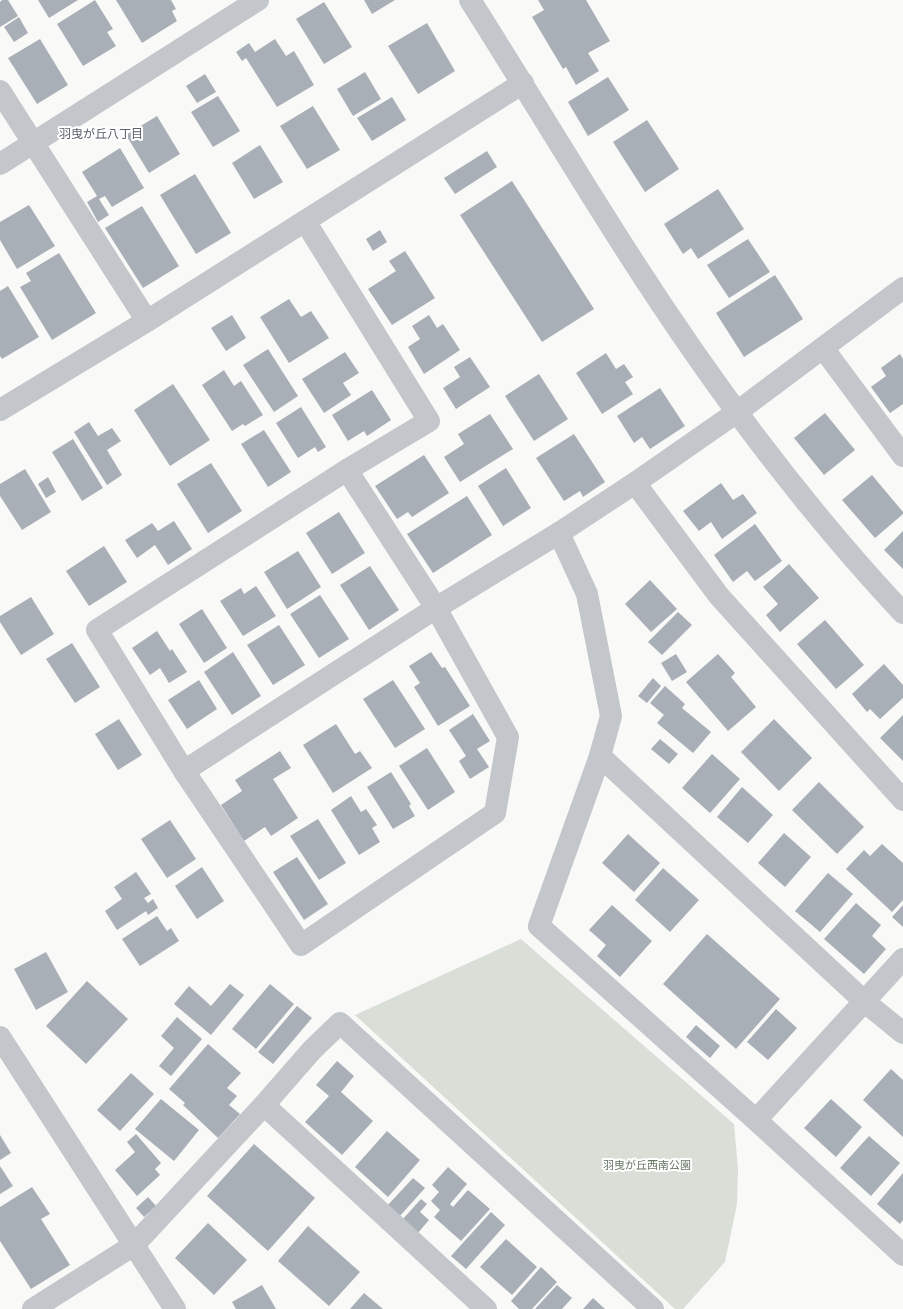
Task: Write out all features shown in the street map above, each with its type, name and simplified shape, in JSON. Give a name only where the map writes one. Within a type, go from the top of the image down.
[{"type":"street","points":[[0,164],[258,0]]},
{"type":"street","points":[[470,0],[627,251],[737,412],[771,457],[865,573],[903,614]]},
{"type":"street","points":[[0,410],[147,321],[523,84]]},
{"type":"street","points":[[0,91],[147,321]]},
{"type":"street","points":[[305,221],[429,421],[347,470],[97,630],[184,771],[301,945],[495,813],[508,737],[436,608],[347,470]]},
{"type":"street","points":[[184,771],[436,608],[559,533],[635,483],[737,412],[903,288]]},
{"type":"street","points":[[823,348],[903,456]]},
{"type":"street","points":[[635,483],[719,596],[903,800]]},
{"type":"street","points":[[559,533],[587,594],[611,716],[600,756],[539,926],[756,1120],[903,1255]]},
{"type":"street","points":[[600,756],[865,1002],[903,1033]]},
{"type":"street","points":[[756,1120],[903,959]]},
{"type":"street","points":[[33,1309],[134,1245],[264,1105],[312,1050],[340,1023],[653,1309]]},
{"type":"street","points":[[0,1037],[6,1059],[134,1245],[175,1309]]},
{"type":"street","points":[[264,1105],[486,1309]]},
{"type":"green space","name":"羽曳が丘西南公園","points":[[521,939],[734,1124],[738,1169],[737,1204],[725,1262],[683,1309],[675,1309],[355,1015]]},
{"type":"building","points":[[2,0],[8,0],[18,16],[0,27],[0,2]]},
{"type":"building","points":[[38,0],[78,0],[49,18]]},
{"type":"building","points":[[95,0],[113,29],[107,32],[116,46],[83,66],[57,24]]},
{"type":"building","points":[[116,0],[171,0],[176,9],[172,11],[177,21],[142,43]]},
{"type":"building","points":[[364,0],[395,0],[372,14]]},
{"type":"building","points":[[538,0],[586,0],[610,41],[588,53],[599,71],[576,85],[566,67],[563,69],[532,17],[544,10]]},
{"type":"building","points":[[324,2],[352,47],[324,64],[296,19]]},
{"type":"building","points":[[19,17],[28,33],[14,42],[4,27]]},
{"type":"building","points":[[427,23],[455,71],[418,94],[388,46]]},
{"type":"building","points":[[40,39],[68,85],[37,104],[8,58]]},
{"type":"building","points":[[275,39],[286,56],[294,51],[314,85],[277,107],[246,58],[242,61],[236,52],[249,43],[255,52]]},
{"type":"building","points":[[365,72],[381,99],[353,116],[337,89]]},
{"type":"building","points":[[205,74],[216,92],[197,103],[186,86]]},
{"type":"building","points":[[608,77],[629,110],[588,136],[568,102]]},
{"type":"building","points":[[218,96],[240,131],[213,147],[191,112]]},
{"type":"building","points":[[392,97],[406,120],[372,141],[357,118]]},
{"type":"building","points":[[313,106],[340,150],[307,169],[280,126]]},
{"type":"building","points":[[157,116],[180,154],[149,173],[126,135]]},
{"type":"building","points":[[647,120],[679,169],[645,192],[613,142]]},
{"type":"building","points":[[260,145],[283,182],[254,199],[232,163]]},
{"type":"building","points":[[120,148],[144,188],[112,207],[105,196],[99,199],[109,215],[98,222],[87,202],[97,196],[82,172]]},
{"type":"building","points":[[487,151],[497,167],[455,194],[444,178]]},
{"type":"building","points":[[195,174],[231,233],[196,254],[160,195]]},
{"type":"building","points":[[512,181],[594,309],[542,342],[460,215]]},
{"type":"building","points":[[718,189],[744,229],[698,259],[691,248],[683,254],[664,224]]},
{"type":"building","points":[[29,205],[55,246],[17,269],[0,240],[0,222]]},
{"type":"building","points":[[142,206],[179,266],[143,288],[105,228]]},
{"type":"building","points":[[380,230],[387,242],[373,251],[366,239]]},
{"type":"building","points":[[748,239],[770,272],[729,298],[707,265]]},
{"type":"building","points":[[405,251],[435,298],[392,325],[368,289],[396,271],[389,261]]},
{"type":"building","points":[[59,253],[96,313],[52,340],[20,287],[31,281],[26,273]]},
{"type":"building","points":[[775,275],[803,319],[744,357],[716,313]]},
{"type":"building","points":[[8,286],[39,337],[2,359],[0,356],[0,291]]},
{"type":"building","points":[[289,299],[301,317],[311,311],[329,338],[289,363],[260,317]]},
{"type":"building","points":[[232,315],[246,338],[226,351],[211,328]]},
{"type":"building","points":[[429,315],[437,328],[443,324],[460,350],[424,374],[408,347],[420,339],[412,326]]},
{"type":"building","points":[[268,349],[298,396],[274,412],[243,365]]},
{"type":"building","points":[[345,352],[359,373],[343,383],[351,395],[324,413],[302,379]]},
{"type":"building","points":[[606,353],[616,369],[624,364],[633,377],[625,382],[633,394],[602,414],[576,373]]},
{"type":"building","points":[[900,354],[903,359],[903,404],[890,413],[871,387],[886,376],[881,368]]},
{"type":"building","points":[[470,357],[490,387],[456,409],[443,388],[460,377],[454,367]]},
{"type":"building","points":[[224,370],[234,386],[241,381],[263,415],[245,426],[243,424],[232,431],[202,385]]},
{"type":"building","points":[[539,374],[568,419],[534,441],[505,396]]},
{"type":"building","points":[[173,384],[210,440],[170,466],[134,410]]},
{"type":"building","points":[[660,388],[685,426],[650,449],[642,437],[634,443],[617,416]]},
{"type":"building","points":[[372,390],[391,420],[367,436],[364,431],[348,441],[332,415]]},
{"type":"building","points":[[301,407],[326,447],[318,452],[315,447],[298,458],[276,423]]},
{"type":"building","points":[[825,413],[855,450],[824,475],[794,438]]},
{"type":"building","points":[[490,414],[513,449],[460,482],[444,457],[464,444],[458,434]]},
{"type":"building","points":[[89,422],[98,436],[112,428],[121,441],[107,450],[122,475],[107,485],[74,432]]},
{"type":"building","points":[[264,430],[291,472],[268,487],[241,444]]},
{"type":"building","points":[[574,434],[605,482],[583,497],[580,491],[564,501],[536,458]]},
{"type":"building","points":[[73,439],[103,488],[82,501],[52,452]]},
{"type":"building","points":[[424,455],[449,493],[412,517],[408,512],[397,519],[375,486]]},
{"type":"building","points":[[211,463],[242,511],[208,533],[177,484]]},
{"type":"building","points":[[506,468],[531,508],[503,526],[478,486]]},
{"type":"building","points":[[25,469],[51,512],[22,530],[0,496],[0,484]]},
{"type":"building","points":[[872,475],[903,512],[903,514],[875,538],[842,500]]},
{"type":"building","points":[[48,477],[56,492],[46,498],[38,484]]},
{"type":"building","points":[[721,483],[733,500],[743,494],[757,513],[722,539],[711,522],[699,531],[683,511]]},
{"type":"building","points":[[467,496],[492,535],[433,573],[407,534]]},
{"type":"building","points":[[339,512],[365,553],[332,574],[306,533]]},
{"type":"building","points":[[174,521],[192,549],[168,565],[155,545],[137,558],[125,540],[152,523],[158,531]]},
{"type":"building","points":[[755,524],[782,561],[755,581],[747,571],[733,582],[714,555]]},
{"type":"building","points":[[903,531],[903,569],[884,550]]},
{"type":"building","points":[[104,546],[127,582],[89,606],[66,571]]},
{"type":"building","points":[[298,551],[321,587],[287,609],[264,572]]},
{"type":"building","points":[[789,564],[819,598],[780,632],[766,615],[778,604],[763,587]]},
{"type":"building","points":[[370,566],[399,610],[369,630],[340,585]]},
{"type":"building","points":[[650,580],[677,609],[651,632],[625,604]]},
{"type":"building","points":[[256,586],[276,616],[243,636],[220,601],[241,588],[244,594]]},
{"type":"building","points":[[320,595],[349,639],[319,658],[290,614]]},
{"type":"building","points":[[31,597],[54,634],[21,655],[0,622],[0,616]]},
{"type":"building","points":[[202,609],[227,648],[204,663],[179,624]]},
{"type":"building","points":[[678,612],[692,625],[662,655],[648,642]]},
{"type":"building","points":[[825,620],[864,665],[836,689],[797,644]]},
{"type":"building","points":[[279,625],[305,665],[273,685],[247,645]]},
{"type":"building","points":[[157,631],[170,651],[172,649],[187,672],[169,683],[160,668],[150,675],[132,648]]},
{"type":"building","points":[[72,643],[100,687],[75,703],[46,659]]},
{"type":"building","points":[[233,652],[261,696],[232,715],[204,672]]},
{"type":"building","points":[[431,652],[442,668],[445,667],[470,706],[438,726],[414,687],[420,683],[409,666]]},
{"type":"building","points":[[676,654],[687,672],[672,681],[661,663]]},
{"type":"building","points":[[718,654],[735,673],[731,677],[756,707],[728,731],[686,682]]},
{"type":"building","points":[[884,664],[903,685],[903,698],[880,719],[870,709],[867,712],[852,694]]},
{"type":"building","points":[[653,678],[661,686],[647,703],[638,696]]},
{"type":"building","points":[[199,680],[217,709],[187,729],[168,700]]},
{"type":"building","points":[[393,680],[425,729],[395,748],[363,699]]},
{"type":"building","points":[[665,686],[685,704],[682,708],[711,732],[693,753],[657,723],[664,715],[650,703]]},
{"type":"building","points":[[473,714],[490,741],[477,749],[489,767],[470,779],[459,761],[466,756],[449,730]]},
{"type":"building","points":[[903,715],[903,761],[880,738]]},
{"type":"building","points":[[119,719],[142,755],[118,770],[95,734]]},
{"type":"building","points":[[774,719],[812,758],[779,791],[741,752]]},
{"type":"building","points":[[336,724],[355,754],[360,751],[372,768],[333,793],[303,745]]},
{"type":"building","points":[[660,739],[678,754],[669,764],[651,749]]},
{"type":"building","points":[[427,748],[455,792],[428,810],[399,766]]},
{"type":"building","points":[[280,751],[291,768],[273,779],[298,818],[271,836],[265,827],[244,841],[221,805],[242,791],[235,780]]},
{"type":"building","points":[[712,754],[740,779],[710,813],[682,788]]},
{"type":"building","points":[[391,772],[411,804],[409,806],[415,816],[393,829],[367,787]]},
{"type":"building","points":[[819,782],[864,827],[837,854],[792,810]]},
{"type":"building","points":[[742,787],[773,815],[748,843],[717,817]]},
{"type":"building","points":[[351,796],[361,812],[366,809],[377,825],[372,828],[380,842],[359,855],[331,810]]},
{"type":"building","points":[[318,819],[346,863],[319,880],[290,836]]},
{"type":"building","points":[[170,820],[196,859],[167,878],[141,839]]},
{"type":"building","points":[[784,833],[811,857],[785,887],[758,863]]},
{"type":"building","points":[[628,834],[660,863],[634,892],[602,863]]},
{"type":"building","points":[[882,844],[903,863],[903,900],[892,912],[846,869],[864,850],[870,856]]},
{"type":"building","points":[[297,857],[328,904],[304,920],[273,872]]},
{"type":"building","points":[[202,867],[224,901],[197,919],[175,886]]},
{"type":"building","points":[[663,868],[699,900],[670,932],[635,900]]},
{"type":"building","points":[[136,872],[151,894],[144,898],[148,903],[153,899],[158,908],[148,915],[146,911],[117,930],[105,911],[122,899],[114,887]]},
{"type":"building","points":[[828,873],[853,894],[820,932],[795,911]]},
{"type":"building","points":[[856,903],[881,925],[872,936],[886,949],[864,974],[824,939]]},
{"type":"building","points":[[612,905],[652,941],[620,977],[597,956],[606,945],[589,930]]},
{"type":"building","points":[[903,905],[903,927],[892,917]]},
{"type":"building","points":[[157,916],[167,931],[171,928],[179,941],[140,966],[122,939]]},
{"type":"building","points":[[707,934],[780,999],[736,1049],[663,984]]},
{"type":"building","points":[[46,952],[68,992],[36,1010],[14,969]]},
{"type":"building","points":[[87,981],[128,1019],[86,1064],[46,1026]]},
{"type":"building","points":[[230,984],[244,995],[211,1035],[174,1004],[189,986],[211,1006]]},
{"type":"building","points":[[270,984],[294,1004],[256,1049],[232,1029]]},
{"type":"building","points":[[297,1006],[312,1018],[273,1064],[258,1052]]},
{"type":"building","points":[[776,1009],[797,1028],[768,1060],[747,1042]]},
{"type":"building","points":[[177,1017],[202,1039],[171,1076],[159,1066],[174,1048],[161,1036]]},
{"type":"building","points":[[696,1025],[720,1046],[710,1058],[686,1037]]},
{"type":"building","points":[[208,1044],[241,1073],[227,1088],[237,1096],[229,1105],[240,1114],[218,1138],[183,1105],[185,1103],[169,1089]]},
{"type":"building","points":[[337,1061],[354,1076],[341,1092],[373,1121],[342,1155],[305,1122],[329,1096],[316,1085]]},
{"type":"building","points":[[891,1069],[903,1080],[903,1137],[863,1100]]},
{"type":"building","points":[[131,1073],[154,1094],[120,1131],[97,1110]]},
{"type":"building","points":[[161,1099],[199,1130],[174,1161],[135,1129]]},
{"type":"building","points":[[831,1099],[862,1127],[836,1157],[804,1128]]},
{"type":"building","points":[[387,1131],[420,1160],[388,1197],[355,1167]]},
{"type":"building","points":[[136,1134],[161,1163],[155,1169],[160,1175],[137,1196],[115,1170],[135,1152],[127,1142]]},
{"type":"building","points":[[0,1135],[11,1153],[0,1160]]},
{"type":"building","points":[[869,1136],[900,1163],[871,1196],[840,1168]]},
{"type":"building","points":[[254,1144],[315,1198],[268,1251],[207,1196]]},
{"type":"building","points":[[0,1166],[13,1186],[0,1194]]},
{"type":"building","points":[[448,1167],[467,1184],[450,1204],[453,1207],[468,1190],[490,1209],[461,1241],[434,1217],[440,1210],[431,1201],[439,1192],[432,1185]]},
{"type":"building","points":[[903,1173],[903,1220],[900,1224],[877,1204]]},
{"type":"building","points":[[413,1178],[425,1188],[399,1217],[387,1206]]},
{"type":"building","points":[[32,1187],[50,1214],[41,1219],[70,1265],[31,1289],[0,1241],[0,1207]]},
{"type":"building","points":[[148,1197],[156,1206],[144,1217],[136,1208]]},
{"type":"building","points":[[421,1199],[427,1204],[420,1212],[429,1220],[417,1234],[402,1220]]},
{"type":"building","points":[[491,1212],[505,1225],[466,1269],[451,1256]]},
{"type":"building","points":[[208,1223],[247,1260],[214,1295],[175,1258]]},
{"type":"building","points":[[308,1226],[360,1272],[329,1306],[278,1261]]},
{"type":"building","points":[[506,1239],[537,1267],[512,1295],[480,1267]]},
{"type":"building","points":[[541,1267],[557,1282],[532,1309],[519,1309],[511,1301]]},
{"type":"building","points":[[262,1285],[276,1309],[236,1309],[232,1302]]},
{"type":"building","points":[[557,1285],[572,1298],[562,1309],[535,1309]]},
{"type":"building","points":[[364,1293],[383,1309],[350,1309]]},
{"type":"building","points":[[593,1298],[605,1309],[583,1309]]},
{"type":"district","name":"羽曳が丘八丁目","points":[[101,134]]}]
